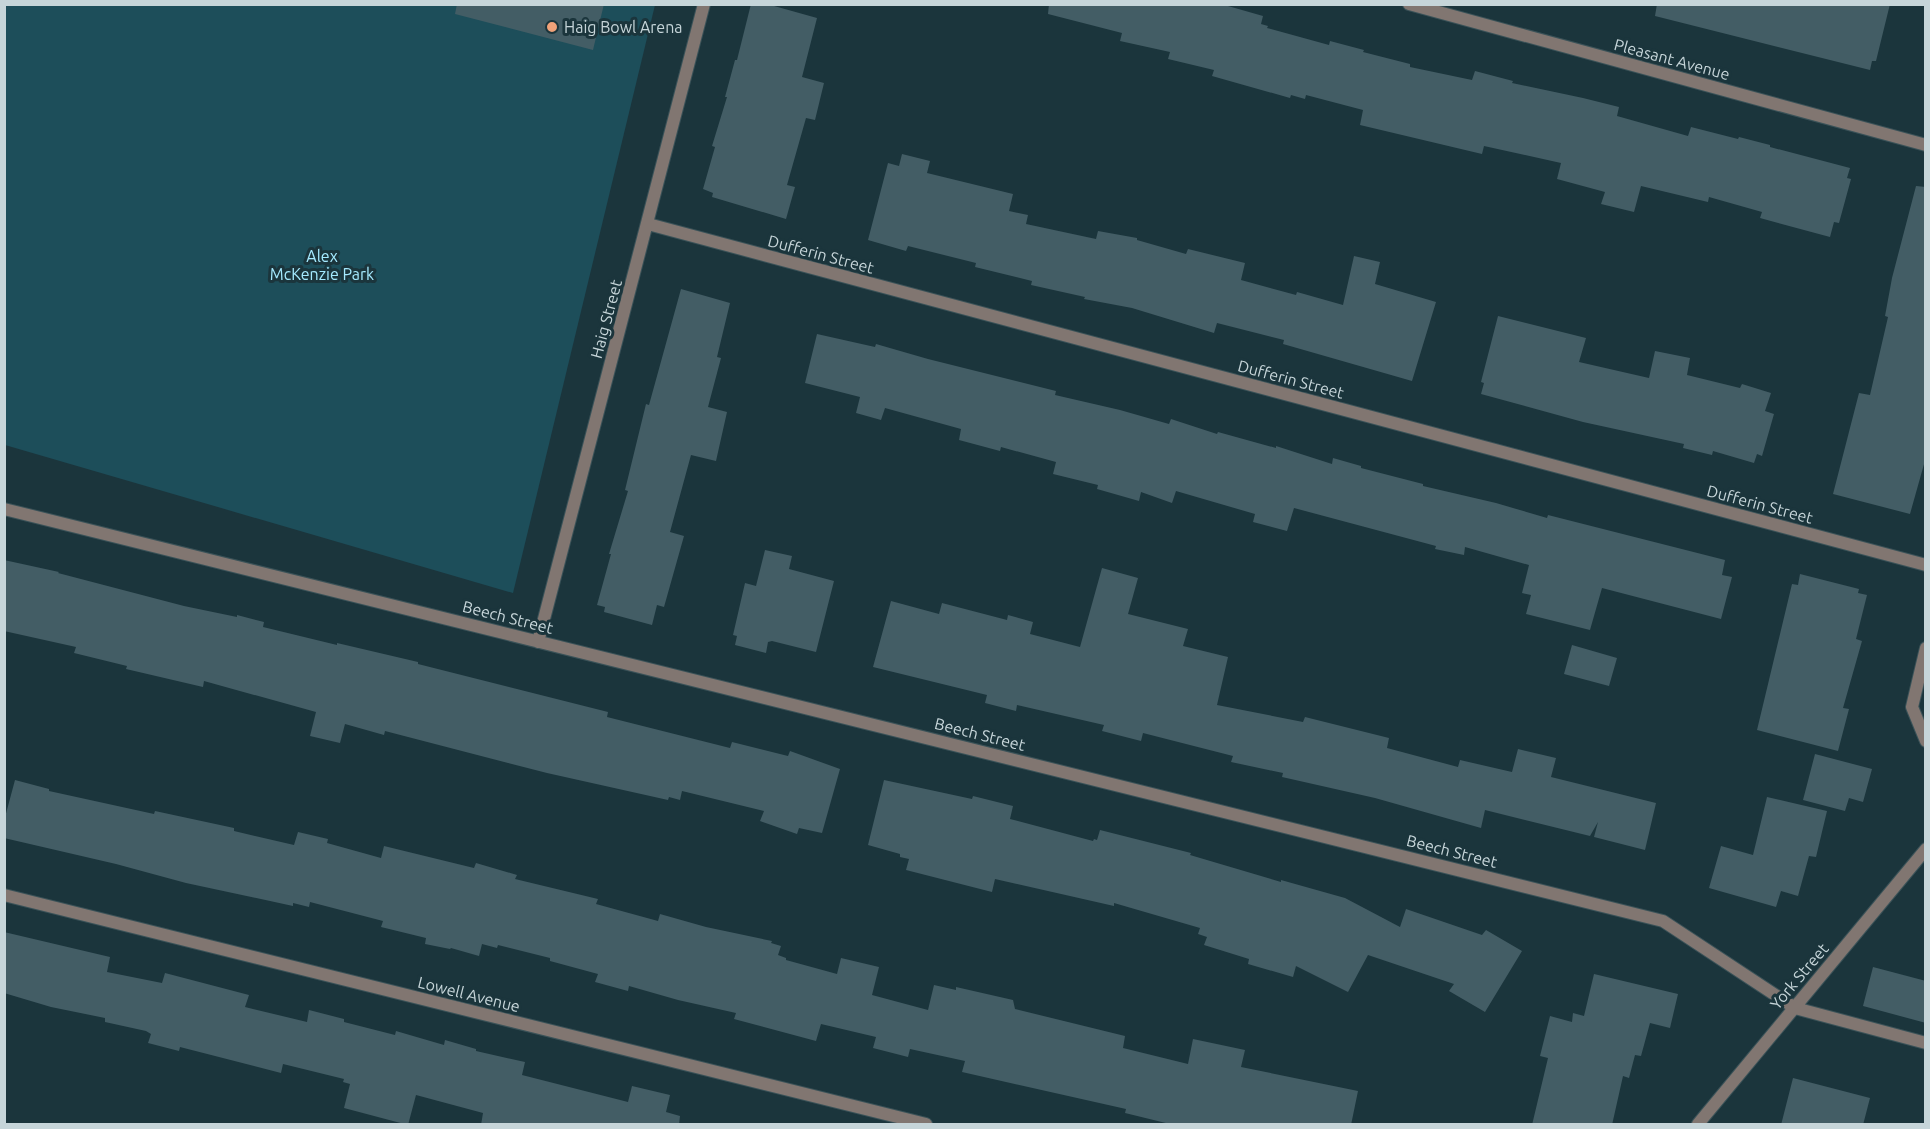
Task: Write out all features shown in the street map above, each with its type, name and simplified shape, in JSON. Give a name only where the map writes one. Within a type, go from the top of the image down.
[{"type":"street","name":"Haig Street","points":[[538,642],[704,4]]},
{"type":"street","name":"Pleasant Avenue","points":[[1409,4],[1926,145]]},
{"type":"street","name":"Dufferin Street","points":[[648,224],[1926,565]]},
{"type":"street","name":"Beech Street","points":[[4,509],[1663,921],[1795,1008],[1926,1043]]},
{"type":"street","points":[[1926,648],[1912,707],[1926,741]]},
{"type":"street","name":"York Street","points":[[1698,1125],[1926,849]]},
{"type":"street","name":"Lowell Avenue","points":[[4,895],[926,1125]]},
{"type":"green space","name":"Alex McKenzie Park","points":[[4,5],[655,5],[513,593],[5,445]]},
{"type":"building","name":"Haig Bowl Arena","points":[[457,4],[604,4],[593,50],[455,14]]},
{"type":"building","points":[[751,4],[767,4],[817,18],[802,77],[824,83],[815,120],[806,118],[787,185],[795,187],[786,219],[712,197],[713,193],[703,189],[715,147],[712,146]]},
{"type":"building","points":[[1049,4],[1221,4],[1263,16],[1261,24],[1268,26],[1267,28],[1329,45],[1330,41],[1364,50],[1363,52],[1410,64],[1410,67],[1472,80],[1475,71],[1513,81],[1512,83],[1619,107],[1617,116],[1688,136],[1691,127],[1770,145],[1770,147],[1850,168],[1847,178],[1851,179],[1839,223],[1834,222],[1830,237],[1760,218],[1762,212],[1709,197],[1708,202],[1641,186],[1634,212],[1601,204],[1605,192],[1557,179],[1561,163],[1484,146],[1482,154],[1360,125],[1363,110],[1306,95],[1305,99],[1291,95],[1290,98],[1212,76],[1214,70],[1168,59],[1170,52],[1120,41],[1122,33],[1048,14]]},
{"type":"building","points":[[1657,4],[1890,4],[1876,61],[1872,61],[1870,70],[1655,16]]},
{"type":"building","points":[[902,154],[930,161],[927,173],[1013,194],[1009,211],[1028,215],[1026,224],[1096,239],[1098,231],[1137,238],[1137,240],[1186,254],[1188,249],[1245,263],[1241,280],[1296,295],[1297,292],[1343,305],[1354,256],[1380,262],[1375,284],[1436,302],[1412,381],[1283,344],[1284,340],[1217,323],[1214,333],[1132,308],[1084,299],[1085,297],[1031,285],[1032,281],[975,267],[976,263],[908,246],[906,251],[868,240],[888,163],[899,166]]},
{"type":"building","points":[[1916,186],[1926,187],[1926,457],[1910,514],[1833,494],[1859,393],[1870,395],[1888,317],[1885,316],[1892,278]]},
{"type":"building","points":[[681,289],[730,303],[717,357],[721,358],[708,407],[727,412],[716,461],[691,455],[670,532],[684,536],[664,607],[657,605],[652,625],[604,612],[605,607],[597,605],[611,554],[609,554],[628,491],[625,490],[646,404],[649,405]]},
{"type":"building","points":[[1498,316],[1586,338],[1579,362],[1649,378],[1655,351],[1690,358],[1687,375],[1740,388],[1742,384],[1771,393],[1765,411],[1774,414],[1762,456],[1757,454],[1754,463],[1713,451],[1712,455],[1683,448],[1684,444],[1583,422],[1481,394],[1484,383],[1481,382]]},
{"type":"building","points":[[817,334],[875,347],[876,344],[1056,391],[1055,395],[1169,424],[1171,419],[1217,434],[1218,432],[1276,448],[1276,446],[1332,464],[1333,458],[1361,466],[1361,468],[1423,484],[1423,486],[1725,560],[1722,575],[1732,577],[1721,619],[1602,588],[1590,630],[1526,614],[1531,595],[1522,593],[1529,565],[1465,547],[1464,555],[1435,549],[1436,546],[1294,508],[1287,531],[1253,522],[1255,514],[1176,491],[1172,503],[1141,492],[1139,501],[1097,489],[1098,485],[1053,474],[1056,462],[1001,447],[1000,451],[959,440],[961,429],[885,408],[881,420],[856,413],[860,397],[805,383]]},
{"type":"building","points":[[765,550],[792,556],[789,569],[834,581],[816,652],[772,641],[768,642],[766,653],[735,645],[737,636],[733,635],[745,583],[756,586]]},
{"type":"building","points":[[4,560],[59,572],[184,606],[237,617],[237,615],[264,622],[263,627],[418,662],[418,664],[608,712],[607,717],[730,748],[732,742],[788,756],[790,751],[840,769],[822,833],[799,828],[797,834],[760,821],[764,811],[682,791],[680,800],[669,797],[668,800],[547,773],[385,731],[384,735],[345,724],[340,743],[310,736],[316,712],[204,681],[203,687],[126,669],[127,666],[74,653],[76,647],[4,631]]},
{"type":"building","points":[[1102,568],[1138,578],[1128,614],[1188,629],[1183,646],[1228,657],[1217,705],[1303,722],[1305,717],[1389,738],[1387,748],[1458,767],[1460,760],[1512,772],[1518,749],[1556,758],[1551,777],[1656,803],[1645,850],[1594,837],[1598,822],[1590,836],[1485,810],[1481,828],[1375,798],[1282,777],[1283,773],[1231,762],[1233,756],[1143,733],[1141,741],[1102,731],[1104,725],[1017,705],[1016,711],[985,703],[987,695],[873,667],[891,601],[939,614],[942,603],[1007,620],[1008,615],[1033,622],[1030,634],[1080,647]]},
{"type":"building","points":[[1800,574],[1859,589],[1858,593],[1867,595],[1856,639],[1862,641],[1843,708],[1849,709],[1838,751],[1757,730],[1792,584],[1798,585]]},
{"type":"building","points":[[1572,645],[1617,658],[1609,686],[1564,674]]},
{"type":"building","points":[[1815,754],[1872,769],[1863,802],[1849,798],[1845,811],[1803,800]]},
{"type":"building","points":[[15,780],[49,789],[49,791],[154,814],[155,811],[234,828],[234,831],[294,845],[298,832],[328,839],[327,843],[381,858],[384,846],[474,868],[476,863],[517,875],[515,879],[598,899],[596,904],[658,921],[660,914],[706,927],[772,941],[771,943],[781,946],[778,955],[786,960],[837,974],[841,958],[879,967],[872,995],[928,1010],[934,985],[956,990],[956,987],[1013,1000],[1015,1009],[1125,1036],[1123,1048],[1188,1064],[1193,1039],[1245,1050],[1241,1067],[1358,1091],[1351,1125],[1174,1125],[1125,1113],[1126,1109],[962,1072],[965,1061],[910,1049],[908,1057],[873,1048],[876,1037],[821,1024],[816,1041],[734,1019],[736,1013],[629,986],[628,991],[595,982],[598,974],[550,961],[550,958],[498,945],[497,948],[482,944],[479,956],[425,944],[426,938],[381,927],[383,921],[310,902],[309,907],[293,903],[293,906],[186,883],[4,838],[4,821]]},
{"type":"building","points":[[884,780],[972,799],[973,796],[1013,806],[1010,819],[1093,841],[1097,840],[1100,830],[1191,853],[1190,855],[1281,882],[1281,880],[1345,898],[1400,927],[1406,909],[1482,935],[1486,930],[1522,951],[1485,1012],[1449,991],[1454,984],[1368,955],[1348,992],[1296,966],[1293,977],[1248,964],[1249,959],[1204,945],[1207,937],[1198,934],[1200,928],[1114,903],[1114,906],[995,879],[992,892],[906,870],[909,859],[900,857],[900,854],[868,845]]},
{"type":"building","points":[[1767,797],[1827,811],[1816,857],[1809,856],[1798,896],[1781,891],[1776,907],[1709,888],[1721,846],[1753,855]]},
{"type":"building","points":[[4,932],[110,957],[107,972],[162,983],[165,973],[249,995],[245,1007],[307,1022],[309,1010],[395,1035],[396,1031],[444,1045],[445,1040],[476,1049],[476,1051],[525,1062],[522,1075],[628,1102],[632,1086],[670,1095],[666,1112],[680,1116],[679,1125],[481,1125],[483,1113],[416,1095],[408,1125],[344,1108],[350,1084],[343,1082],[344,1079],[283,1064],[281,1073],[180,1047],[179,1051],[148,1043],[151,1034],[146,1031],[105,1022],[105,1018],[51,1007],[4,993]]},
{"type":"building","points":[[1873,967],[1926,981],[1926,1023],[1863,1006]]},
{"type":"building","points":[[1594,974],[1678,994],[1670,1028],[1650,1023],[1641,1056],[1635,1055],[1629,1078],[1623,1076],[1612,1125],[1532,1125],[1548,1058],[1540,1056],[1550,1016],[1572,1022],[1573,1013],[1584,1016]]},
{"type":"building","points":[[1793,1078],[1870,1098],[1863,1125],[1781,1125]]},
{"type":"place","name":"Haig Bowl Arena","points":[[552,27]]}]
